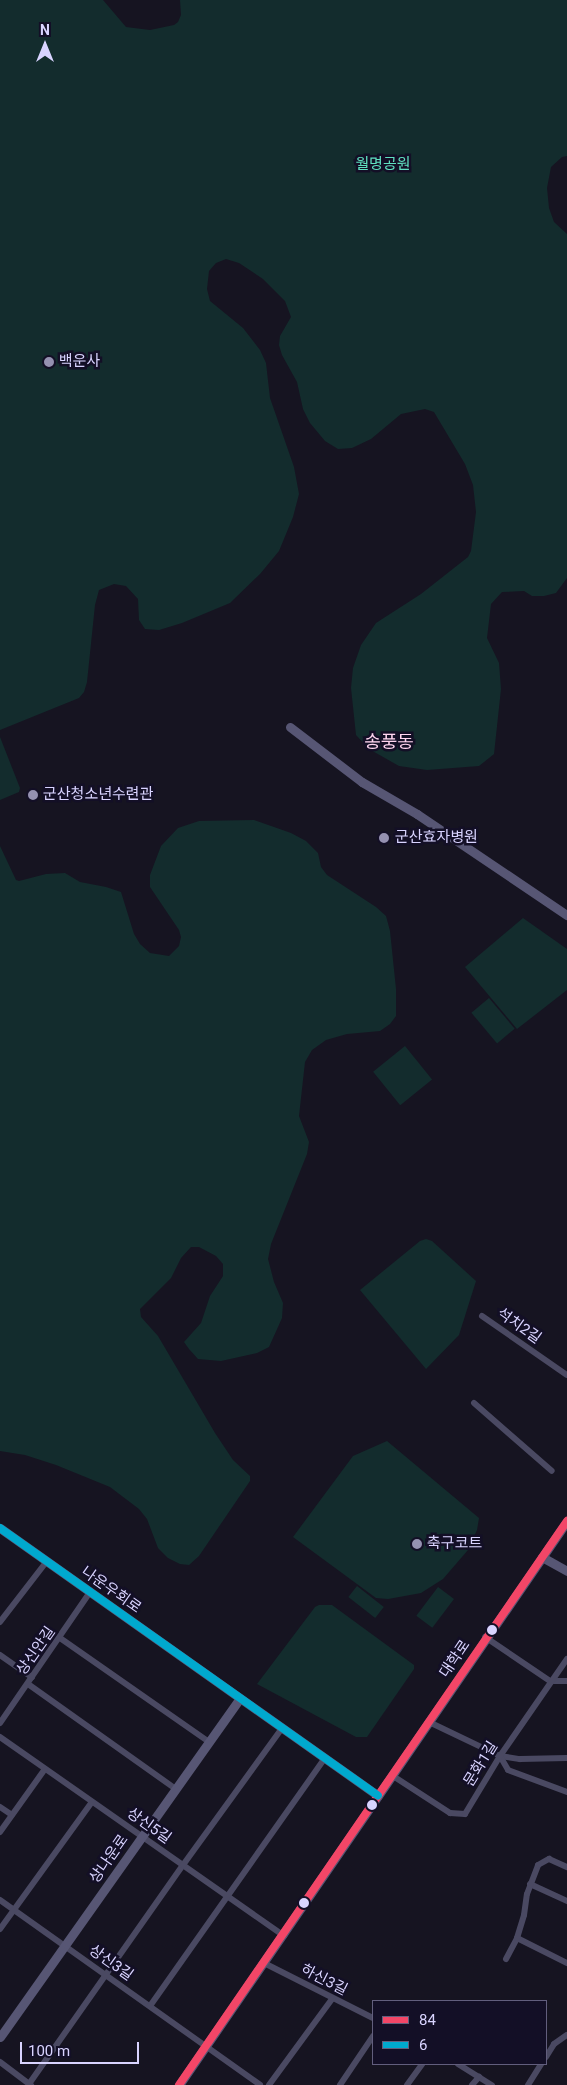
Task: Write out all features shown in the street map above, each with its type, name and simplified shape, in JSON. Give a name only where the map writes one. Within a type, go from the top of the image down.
[{"type":"street","points":[[290,727],[362,782],[424,819],[567,915]]},
{"type":"street","name":"석치2길","points":[[482,1316],[567,1375]]},
{"type":"street","points":[[474,1403],[552,1471]]},
{"type":"street","name":"대학로","points":[[179,2085],[284,1936],[486,1637],[567,1521]]},
{"type":"street","name":"나운우회로","points":[[0,1528],[378,1796]]},
{"type":"street","points":[[542,1557],[567,1571]]},
{"type":"street","points":[[0,1622],[47,1561]]},
{"type":"street","name":"상신안길","points":[[0,1723],[90,1592]]},
{"type":"street","points":[[486,1637],[550,1681],[567,1681]]},
{"type":"street","points":[[60,1638],[209,1742]]},
{"type":"street","points":[[0,1654],[32,1677]]},
{"type":"street","name":"문화1길","points":[[393,1776],[450,1813],[465,1814],[500,1756],[567,1659]]},
{"type":"street","points":[[28,1684],[176,1789]]},
{"type":"street","name":"상나운로","points":[[0,2036],[240,1698]]},
{"type":"street","points":[[429,1722],[500,1756],[520,1759],[567,1758]]},
{"type":"street","points":[[0,2062],[30,2084],[183,1865],[283,1727]]},
{"type":"street","name":"상신5길","points":[[0,1737],[284,1936]]},
{"type":"street","points":[[500,1756],[508,1770],[567,1792]]},
{"type":"street","points":[[150,2006],[325,1758]]},
{"type":"street","points":[[0,1832],[45,1769]]},
{"type":"street","points":[[0,1929],[92,1802]]},
{"type":"street","points":[[0,1807],[12,1815]]},
{"type":"street","points":[[506,1958],[516,1938],[530,1884],[538,1865],[549,1859],[567,1867]]},
{"type":"street","points":[[530,1884],[567,1901]]},
{"type":"street","name":"상신3길","points":[[0,1900],[260,2085]]},
{"type":"street","points":[[516,1938],[567,1963]]},
{"type":"street","name":"하신3길","points":[[264,1963],[372,2018]]},
{"type":"street","points":[[270,2085],[332,1998]]},
{"type":"street","points":[[547,2055],[554,2044],[567,2035]]},
{"type":"street","points":[[340,2085],[372,2037]]},
{"type":"street","points":[[406,2085],[421,2065]]},
{"type":"street","points":[[460,2065],[492,2085]]},
{"type":"street","points":[[528,2085],[540,2065]]},
{"type":"street","points":[[472,2085],[479,2077]]},
{"type":"green space","name":"월명공원","points":[[0,0],[103,0],[126,27],[150,30],[174,25],[178,22],[181,15],[180,0],[567,0],[567,156],[562,157],[551,167],[547,188],[549,208],[554,222],[567,234],[567,578],[556,593],[532,596],[524,591],[502,592],[491,604],[487,638],[499,663],[501,689],[494,754],[479,766],[427,770],[399,766],[369,749],[356,735],[351,688],[353,668],[361,645],[376,623],[421,594],[468,557],[471,551],[476,512],[473,485],[465,464],[434,412],[425,409],[401,414],[371,439],[352,448],[338,449],[325,441],[310,423],[303,409],[297,382],[282,355],[279,345],[280,336],[291,317],[285,301],[263,279],[239,263],[226,259],[216,263],[209,271],[207,289],[210,301],[243,328],[260,350],[266,363],[270,398],[294,467],[299,494],[293,517],[279,551],[260,574],[230,603],[182,623],[159,630],[145,629],[139,620],[138,599],[126,586],[114,584],[99,590],[95,605],[87,682],[84,692],[79,698],[0,730]]},
{"type":"green space","points":[[0,737],[20,788],[19,792],[0,800]]},
{"type":"green space","points":[[254,820],[291,833],[306,841],[318,853],[321,867],[327,875],[376,907],[386,916],[390,931],[396,989],[396,1016],[390,1024],[380,1031],[347,1034],[326,1040],[312,1050],[305,1062],[299,1116],[309,1142],[307,1154],[271,1244],[268,1259],[274,1282],[283,1303],[282,1318],[269,1347],[257,1353],[221,1361],[198,1359],[184,1342],[201,1323],[210,1296],[223,1276],[223,1264],[216,1256],[199,1247],[191,1247],[181,1258],[171,1278],[140,1309],[141,1317],[158,1336],[215,1433],[233,1460],[250,1476],[250,1481],[199,1556],[189,1565],[180,1564],[168,1558],[158,1548],[147,1519],[139,1509],[110,1487],[56,1465],[25,1455],[0,1451],[0,846],[16,880],[19,881],[46,874],[65,873],[80,882],[121,892],[134,934],[140,944],[150,953],[169,956],[179,946],[181,937],[179,930],[150,887],[150,875],[161,846],[178,828],[199,821]]},
{"type":"green space","points":[[523,918],[567,949],[567,990],[517,1029],[465,967]]},
{"type":"green space","points":[[489,998],[515,1029],[497,1043],[471,1013]]},
{"type":"green space","points":[[405,1046],[432,1079],[400,1105],[373,1072]]},
{"type":"green space","points":[[426,1239],[432,1241],[476,1281],[459,1335],[426,1369],[360,1290],[420,1241]]},
{"type":"green space","points":[[387,1441],[479,1518],[477,1530],[468,1550],[443,1579],[421,1593],[388,1599],[376,1598],[293,1537],[353,1456]]},
{"type":"green space","points":[[357,1586],[384,1607],[375,1618],[348,1597]]},
{"type":"green space","points":[[438,1587],[454,1599],[432,1628],[416,1616]]},
{"type":"green space","points":[[319,1605],[332,1605],[414,1665],[414,1669],[367,1737],[356,1737],[257,1684],[315,1607]]},
{"type":"transit line","name":"84","points":[[179,2085],[567,1521]]},
{"type":"transit line","name":"6","points":[[0,1528],[378,1796]]},
{"type":"place","name":"백운사","points":[[49,362]]},
{"type":"place","name":"군산청소년수련관","points":[[33,795]]},
{"type":"place","name":"군산효자병원","points":[[384,838]]},
{"type":"place","name":"축구코트","points":[[417,1544]]},
{"type":"district","name":"송풍동","points":[[389,742]]}]
